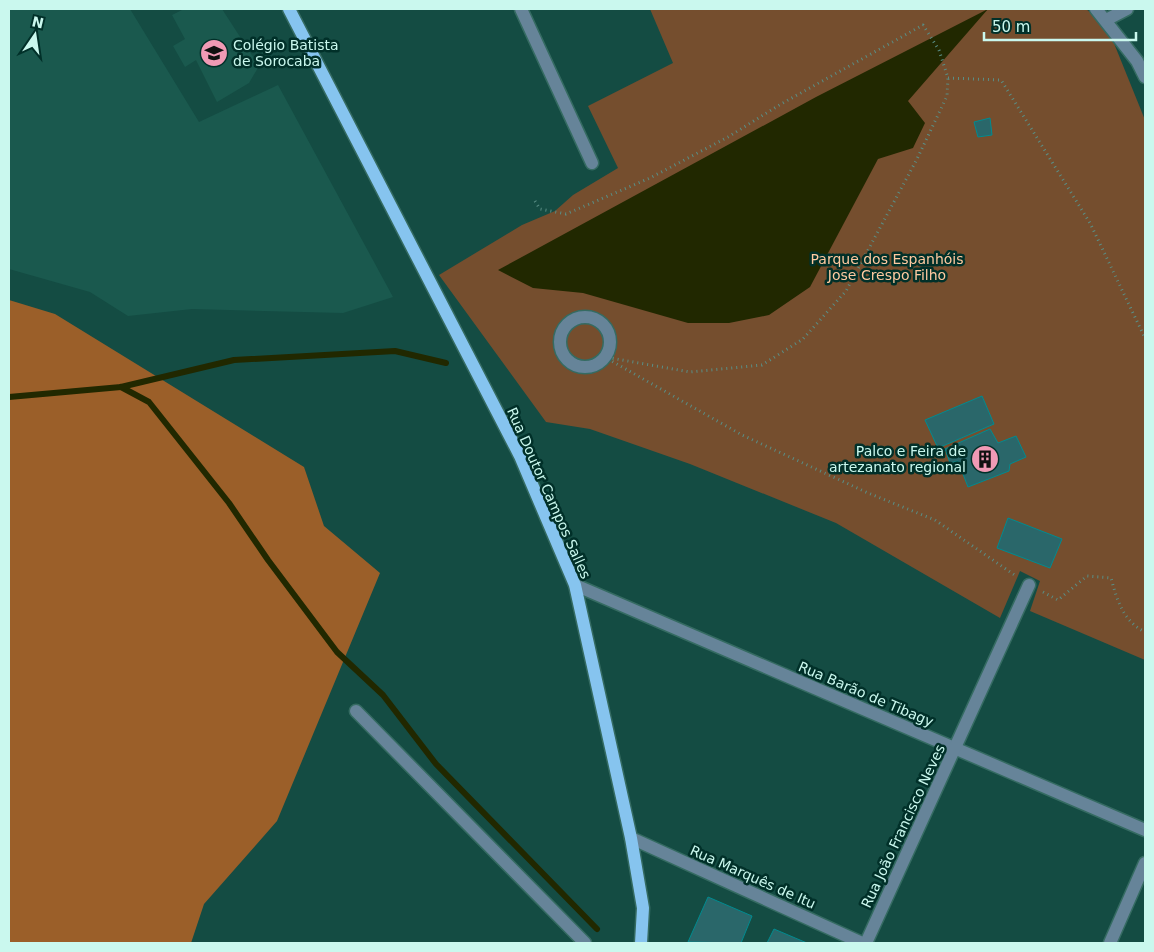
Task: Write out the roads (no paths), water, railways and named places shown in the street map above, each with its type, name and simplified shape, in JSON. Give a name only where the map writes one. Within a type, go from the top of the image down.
[{"type":"main road","name":"Rua Doutor Campos Salles","points":[[289,9],[520,456],[575,585],[631,838],[643,908],[641,943]]},
{"type":"street","points":[[521,9],[592,163]]},
{"type":"street","points":[[1096,9],[1137,61],[1145,77]]},
{"type":"street","points":[[1106,20],[1127,9]]},
{"type":"street","points":[[581,317],[598,320],[604,326],[610,341],[606,357],[592,366],[576,366],[563,355],[560,348],[562,331],[567,324],[581,317]]},
{"type":"street","name":"Rua Barão de Tibagy","points":[[575,585],[1145,830]]},
{"type":"street","name":"Rua João Francisco Neves","points":[[864,943],[1029,585]]},
{"type":"street","points":[[356,710],[585,943]]},
{"type":"street","name":"Rua Marquês de Itu","points":[[631,838],[864,943]]},
{"type":"street","points":[[1110,943],[1145,863]]},
{"type":"waterway","points":[[9,397],[121,387],[234,360],[395,351],[446,363]]},
{"type":"waterway","points":[[121,387],[149,402],[229,503],[268,560],[337,652],[383,695],[436,764],[597,929]]},
{"type":"place","name":"Colégio Batista de Sorocaba","points":[[214,53]]},
{"type":"place","name":"Palco e Feira de artezanato regional","points":[[985,459]]},
{"type":"park label","name":"Parque dos Espanhóis Jose Crespo Filho","points":[[887,268]]}]
